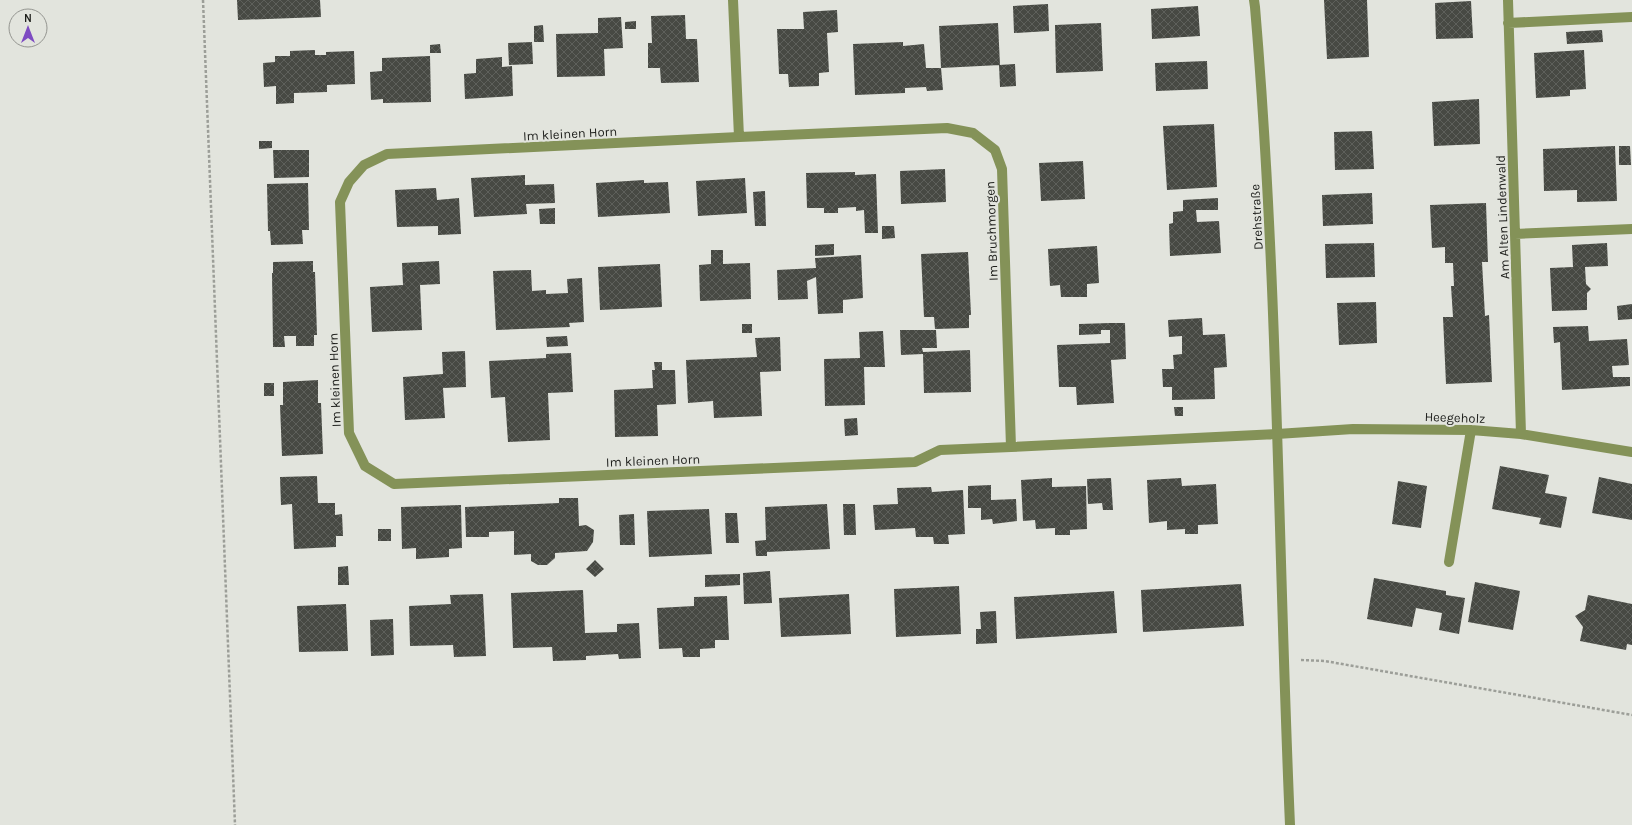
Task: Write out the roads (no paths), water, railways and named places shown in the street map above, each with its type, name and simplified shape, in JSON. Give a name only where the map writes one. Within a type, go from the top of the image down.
[{"type":"street","points":[[733,0],[739,137]]},
{"type":"street","name":"Drehstraße","points":[[1254,0],[1264,116],[1271,258],[1283,659],[1290,825]]},
{"type":"street","name":"Am Alten Lindenwald","points":[[1508,0],[1521,434]]},
{"type":"street","points":[[1508,23],[1632,17]]},
{"type":"street","name":"Im Bruchmorgen","points":[[739,137],[947,128],[973,133],[995,150],[1002,169],[1012,447]]},
{"type":"street","name":"Im kleinen Horn","points":[[739,137],[387,154],[364,165],[349,182],[340,202],[349,433],[365,466],[394,484],[915,462],[940,450],[1012,447]]},
{"type":"street","points":[[1515,234],[1632,229]]},
{"type":"street","name":"Heegeholz","points":[[1276,434],[1353,429],[1471,430],[1521,434],[1632,452]]},
{"type":"street","points":[[1449,562],[1471,430]]},
{"type":"street","points":[[1012,447],[1276,434]]}]
